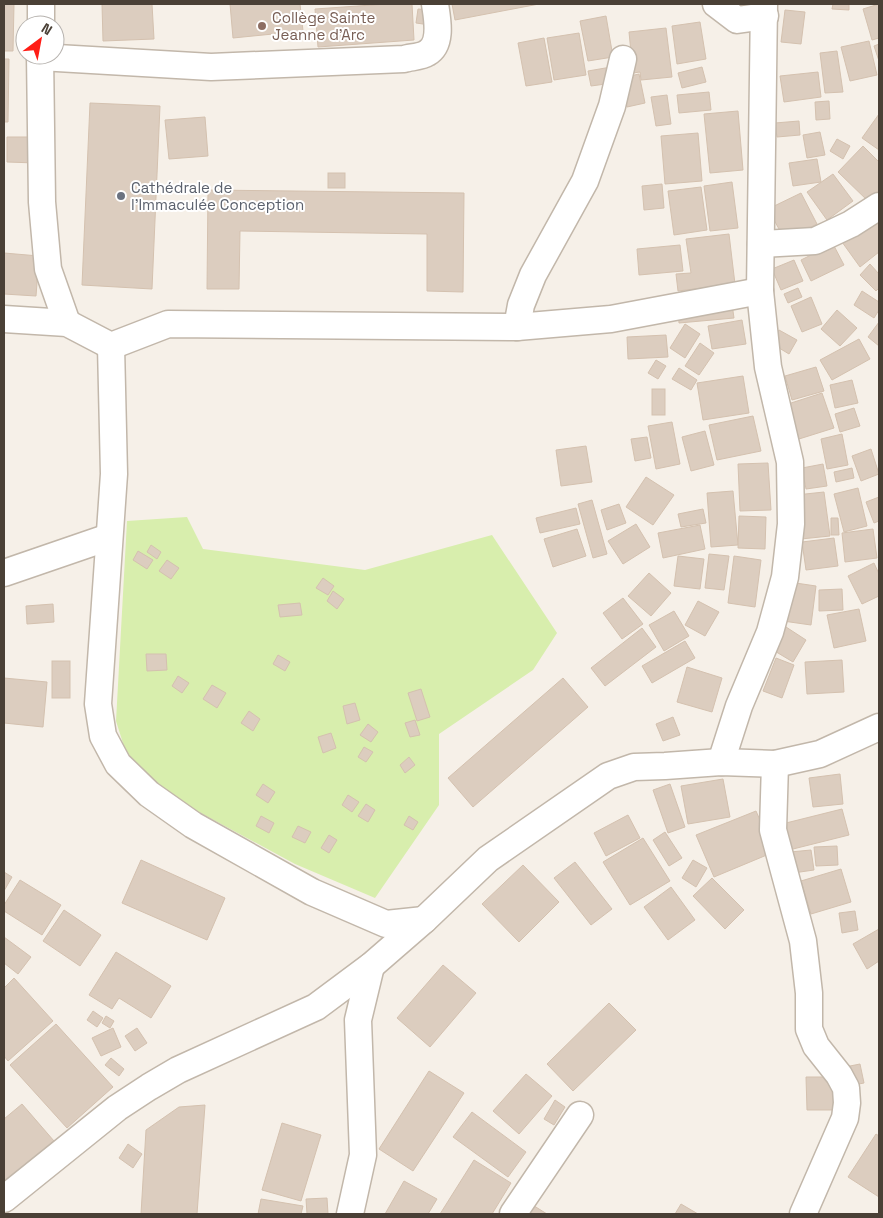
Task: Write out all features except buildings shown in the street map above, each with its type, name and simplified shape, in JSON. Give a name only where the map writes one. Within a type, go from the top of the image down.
[{"type":"street","points":[[65,57],[211,66],[404,59],[427,53],[434,45],[438,29],[435,4]]},
{"type":"street","points":[[716,4],[737,20],[764,10],[760,291],[768,367],[790,462],[791,524],[785,577],[770,632],[739,706],[721,762]]},
{"type":"street","points":[[517,327],[521,305],[532,275],[585,181],[612,106],[624,59]]},
{"type":"street","points":[[40,65],[42,202],[48,270],[67,323]]},
{"type":"street","points":[[761,244],[815,241],[851,224],[879,206]]},
{"type":"street","points":[[4,319],[67,323],[110,346],[168,324],[517,327],[611,319],[760,291]]},
{"type":"street","points":[[110,346],[114,474],[98,704],[103,736],[118,764],[149,794],[193,825],[312,892],[386,924],[424,920]]},
{"type":"street","points":[[4,573],[109,537]]},
{"type":"street","points":[[4,1199],[125,1102],[178,1070],[316,1007],[371,966],[424,920],[488,859],[608,776],[634,767],[721,762],[775,764],[820,754],[879,727]]},
{"type":"street","points":[[775,764],[773,830],[803,941],[809,1029],[816,1046],[839,1074],[846,1088],[847,1103],[845,1118],[803,1214]]},
{"type":"street","points":[[350,1214],[363,1155],[358,1020],[371,966]]},
{"type":"street","points":[[513,1214],[580,1115]]},
{"type":"green space","points":[[187,517],[203,549],[365,570],[492,535],[557,633],[533,670],[439,734],[439,805],[375,898],[295,864],[199,812],[150,782],[127,756],[116,721],[127,521]]},
{"type":"place","name":"Collège Sainte Jeanne d'Arc","points":[[262,26]]},
{"type":"place","name":"Cathédrale de l'Immaculée Conception","points":[[121,196]]}]
